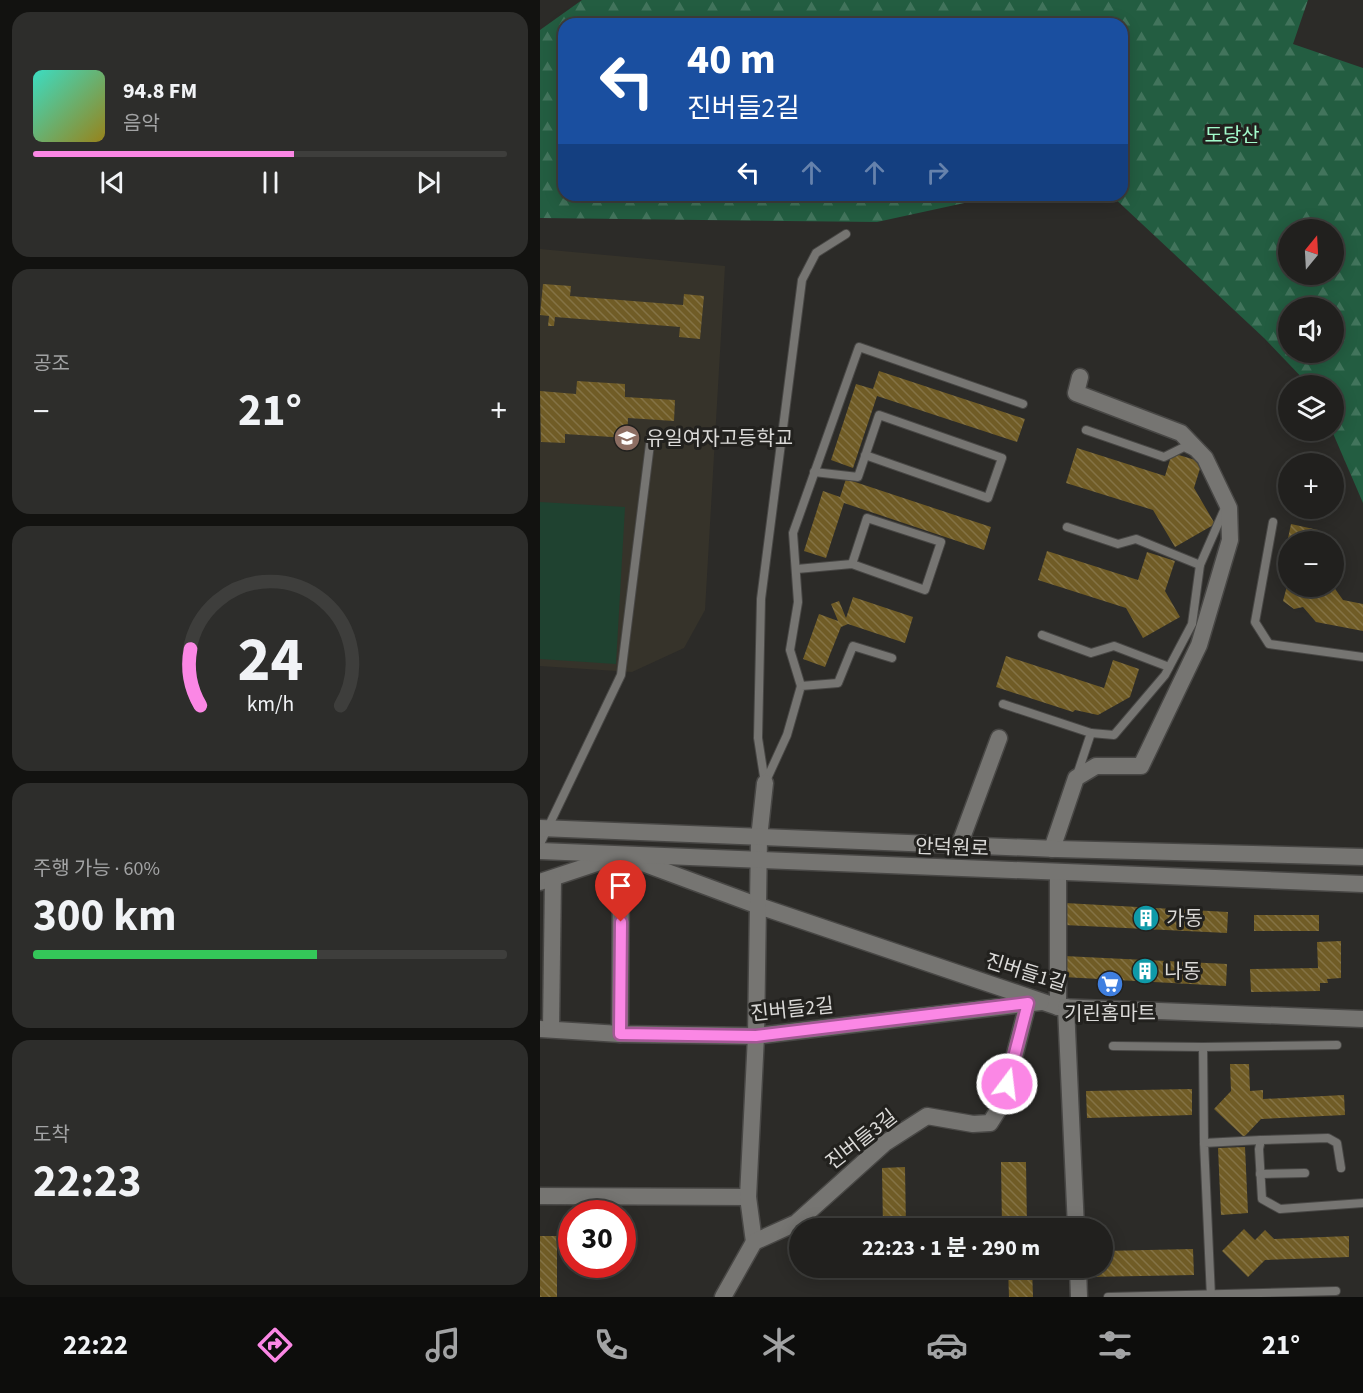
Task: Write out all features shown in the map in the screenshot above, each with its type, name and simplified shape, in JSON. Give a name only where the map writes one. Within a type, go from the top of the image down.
[{"type":"street","points":[[1052,849],[1076,778],[1096,766],[1141,766],[1199,645],[1230,540],[1229,508],[1205,458],[1190,439],[1181,433],[1076,393],[1080,377]]},
{"type":"street","points":[[958,846],[999,738]]},
{"type":"street","points":[[722,1297],[754,1242],[748,1197],[756,1036],[759,838],[765,783]]},
{"type":"street","name":"안덕원로","points":[[542,834],[759,838],[1052,849],[1363,856]]},
{"type":"street","name":"안덕원로","points":[[540,851],[1363,884]]},
{"type":"street","points":[[545,1029],[547,880],[621,855],[620,1034]]},
{"type":"street","name":"진버들1길","points":[[621,855],[759,906],[1057,1005],[1363,1019]]},
{"type":"street","points":[[1058,872],[1057,1005],[1075,1218]]},
{"type":"street","name":"진버들2길","points":[[545,1029],[620,1034],[756,1036],[1028,1003],[1057,1005]]},
{"type":"street","name":"진버들3길","points":[[754,1242],[796,1223],[885,1143],[927,1116],[973,1124],[990,1123],[1002,1104],[1028,1003]]},
{"type":"street","points":[[540,1196],[748,1197]]},
{"type":"street","points":[[1078,1278],[1079,1297]]},
{"type":"lane","points":[[765,783],[758,738],[761,599],[802,280],[816,253],[846,234]]},
{"type":"lane","points":[[765,783],[788,735],[801,686],[790,650],[798,602],[797,569],[792,533],[859,347],[1023,404]]},
{"type":"lane","points":[[814,472],[858,477],[865,455],[879,415],[1002,458],[988,498],[865,455]]},
{"type":"lane","points":[[1003,704],[1091,732],[1114,735],[1169,667],[1191,624],[1200,565],[1225,508],[1204,461],[1184,447],[1164,456],[1086,430]]},
{"type":"lane","points":[[542,834],[621,675],[651,436]]},
{"type":"lane","points":[[797,569],[852,564],[925,590],[941,542],[867,518],[852,564]]},
{"type":"lane","points":[[1273,522],[1255,622],[1269,644],[1363,657]]},
{"type":"lane","points":[[1067,527],[1118,544],[1136,539],[1200,565]]},
{"type":"lane","points":[[1042,635],[1091,652],[1114,646],[1169,667]]},
{"type":"lane","points":[[801,686],[838,683],[854,646],[892,658]]},
{"type":"lane","points":[[1076,778],[1091,732]]},
{"type":"lane","points":[[1113,1046],[1337,1046]]},
{"type":"lane","points":[[1203,1047],[1204,1143],[1211,1296]]},
{"type":"lane","points":[[1204,1143],[1328,1138],[1337,1143],[1341,1168]]},
{"type":"lane","points":[[1261,1140],[1259,1149],[1262,1199],[1280,1209],[1363,1203]]},
{"type":"lane","points":[[1260,1174],[1305,1173]]},
{"type":"lane","points":[[1108,1297],[1336,1291]]},
{"type":"shaded area","name":"유일여자고등학교","points":[[540,249],[725,266],[705,610],[684,648],[632,672],[540,666]]},
{"type":"green space","name":"도당산","points":[[582,0],[1308,0],[1293,44],[1363,68],[1363,503],[1344,459],[1344,453],[1341,453],[1336,441],[1344,441],[1344,375],[1299,375],[1288,363],[1344,363],[1344,297],[1278,297],[1278,353],[1117,201],[1128,201],[1128,18],[558,18],[558,201],[973,201],[877,222],[540,218],[540,30]]},
{"type":"green space","points":[[540,502],[625,507],[616,664],[540,659]]},
{"type":"building","points":[[543,284],[571,286],[570,296],[683,305],[684,294],[704,296],[700,339],[679,337],[680,327],[555,317],[554,326],[548,326],[549,316],[540,315]]},
{"type":"building","points":[[879,371],[1025,419],[1017,442],[877,396],[853,468],[831,460],[856,384],[873,389]]},
{"type":"building","points":[[577,381],[625,384],[625,397],[675,400],[674,421],[628,418],[627,438],[565,434],[565,443],[541,442],[540,391],[576,394]]},
{"type":"building","points":[[1077,448],[1165,476],[1172,453],[1202,462],[1194,488],[1215,524],[1175,547],[1153,510],[1066,483]]},
{"type":"building","points":[[846,479],[991,527],[984,550],[844,503],[826,558],[804,551],[823,491],[840,497]]},
{"type":"building","points":[[1291,524],[1318,530],[1318,531],[1290,531]]},
{"type":"building","points":[[1047,551],[1138,580],[1147,552],[1175,561],[1165,591],[1180,617],[1143,638],[1126,608],[1038,580]]},
{"type":"building","points":[[853,597],[913,617],[905,643],[848,624],[841,627],[825,667],[803,659],[819,614],[838,621],[831,604],[839,601],[846,618]]},
{"type":"building","points":[[1284,597],[1341,597],[1343,600],[1363,604],[1363,631],[1316,622],[1303,607],[1294,609],[1283,601]]},
{"type":"building","points":[[1006,656],[1104,688],[1113,660],[1139,669],[1130,697],[1098,715],[1075,710],[1073,712],[996,687]]},
{"type":"building","name":"가동","points":[[1065,903],[1228,912],[1227,933],[1064,925]]},
{"type":"building","points":[[1254,915],[1319,915],[1319,931],[1254,931]]},
{"type":"building","points":[[1341,941],[1341,978],[1327,979],[1328,983],[1320,983],[1320,991],[1251,992],[1250,969],[1318,968],[1317,942]]},
{"type":"building","name":"나동","points":[[1064,956],[1227,964],[1226,986],[1063,977]]},
{"type":"building","points":[[1230,1064],[1249,1064],[1250,1091],[1263,1090],[1263,1099],[1344,1095],[1345,1115],[1261,1119],[1244,1137],[1214,1109],[1231,1091]]},
{"type":"building","points":[[1192,1089],[1192,1115],[1087,1118],[1086,1091]]},
{"type":"building","points":[[1245,1147],[1248,1213],[1221,1215],[1218,1148]]},
{"type":"building","points":[[1001,1162],[1026,1162],[1027,1218],[1002,1218]]},
{"type":"building","points":[[905,1167],[906,1218],[883,1218],[882,1168]]},
{"type":"building","points":[[1244,1229],[1255,1240],[1265,1230],[1274,1239],[1349,1236],[1349,1257],[1265,1260],[1248,1277],[1222,1251]]},
{"type":"building","points":[[540,1236],[557,1236],[557,1297],[540,1297]]},
{"type":"building","points":[[1193,1249],[1194,1275],[1113,1277],[1113,1251]]},
{"type":"building","points":[[1008,1278],[1032,1278],[1033,1297],[1009,1297]]},
{"type":"place","name":"유일여자고등학교","points":[[627,438]]},
{"type":"place","name":"가동","points":[[1146,918]]},
{"type":"place","name":"나동","points":[[1145,971]]},
{"type":"place","name":"기린홈마트","points":[[1110,984]]},
{"type":"route","points":[[621,922],[620,1034],[756,1036],[1028,1003],[1007,1084]]}]
